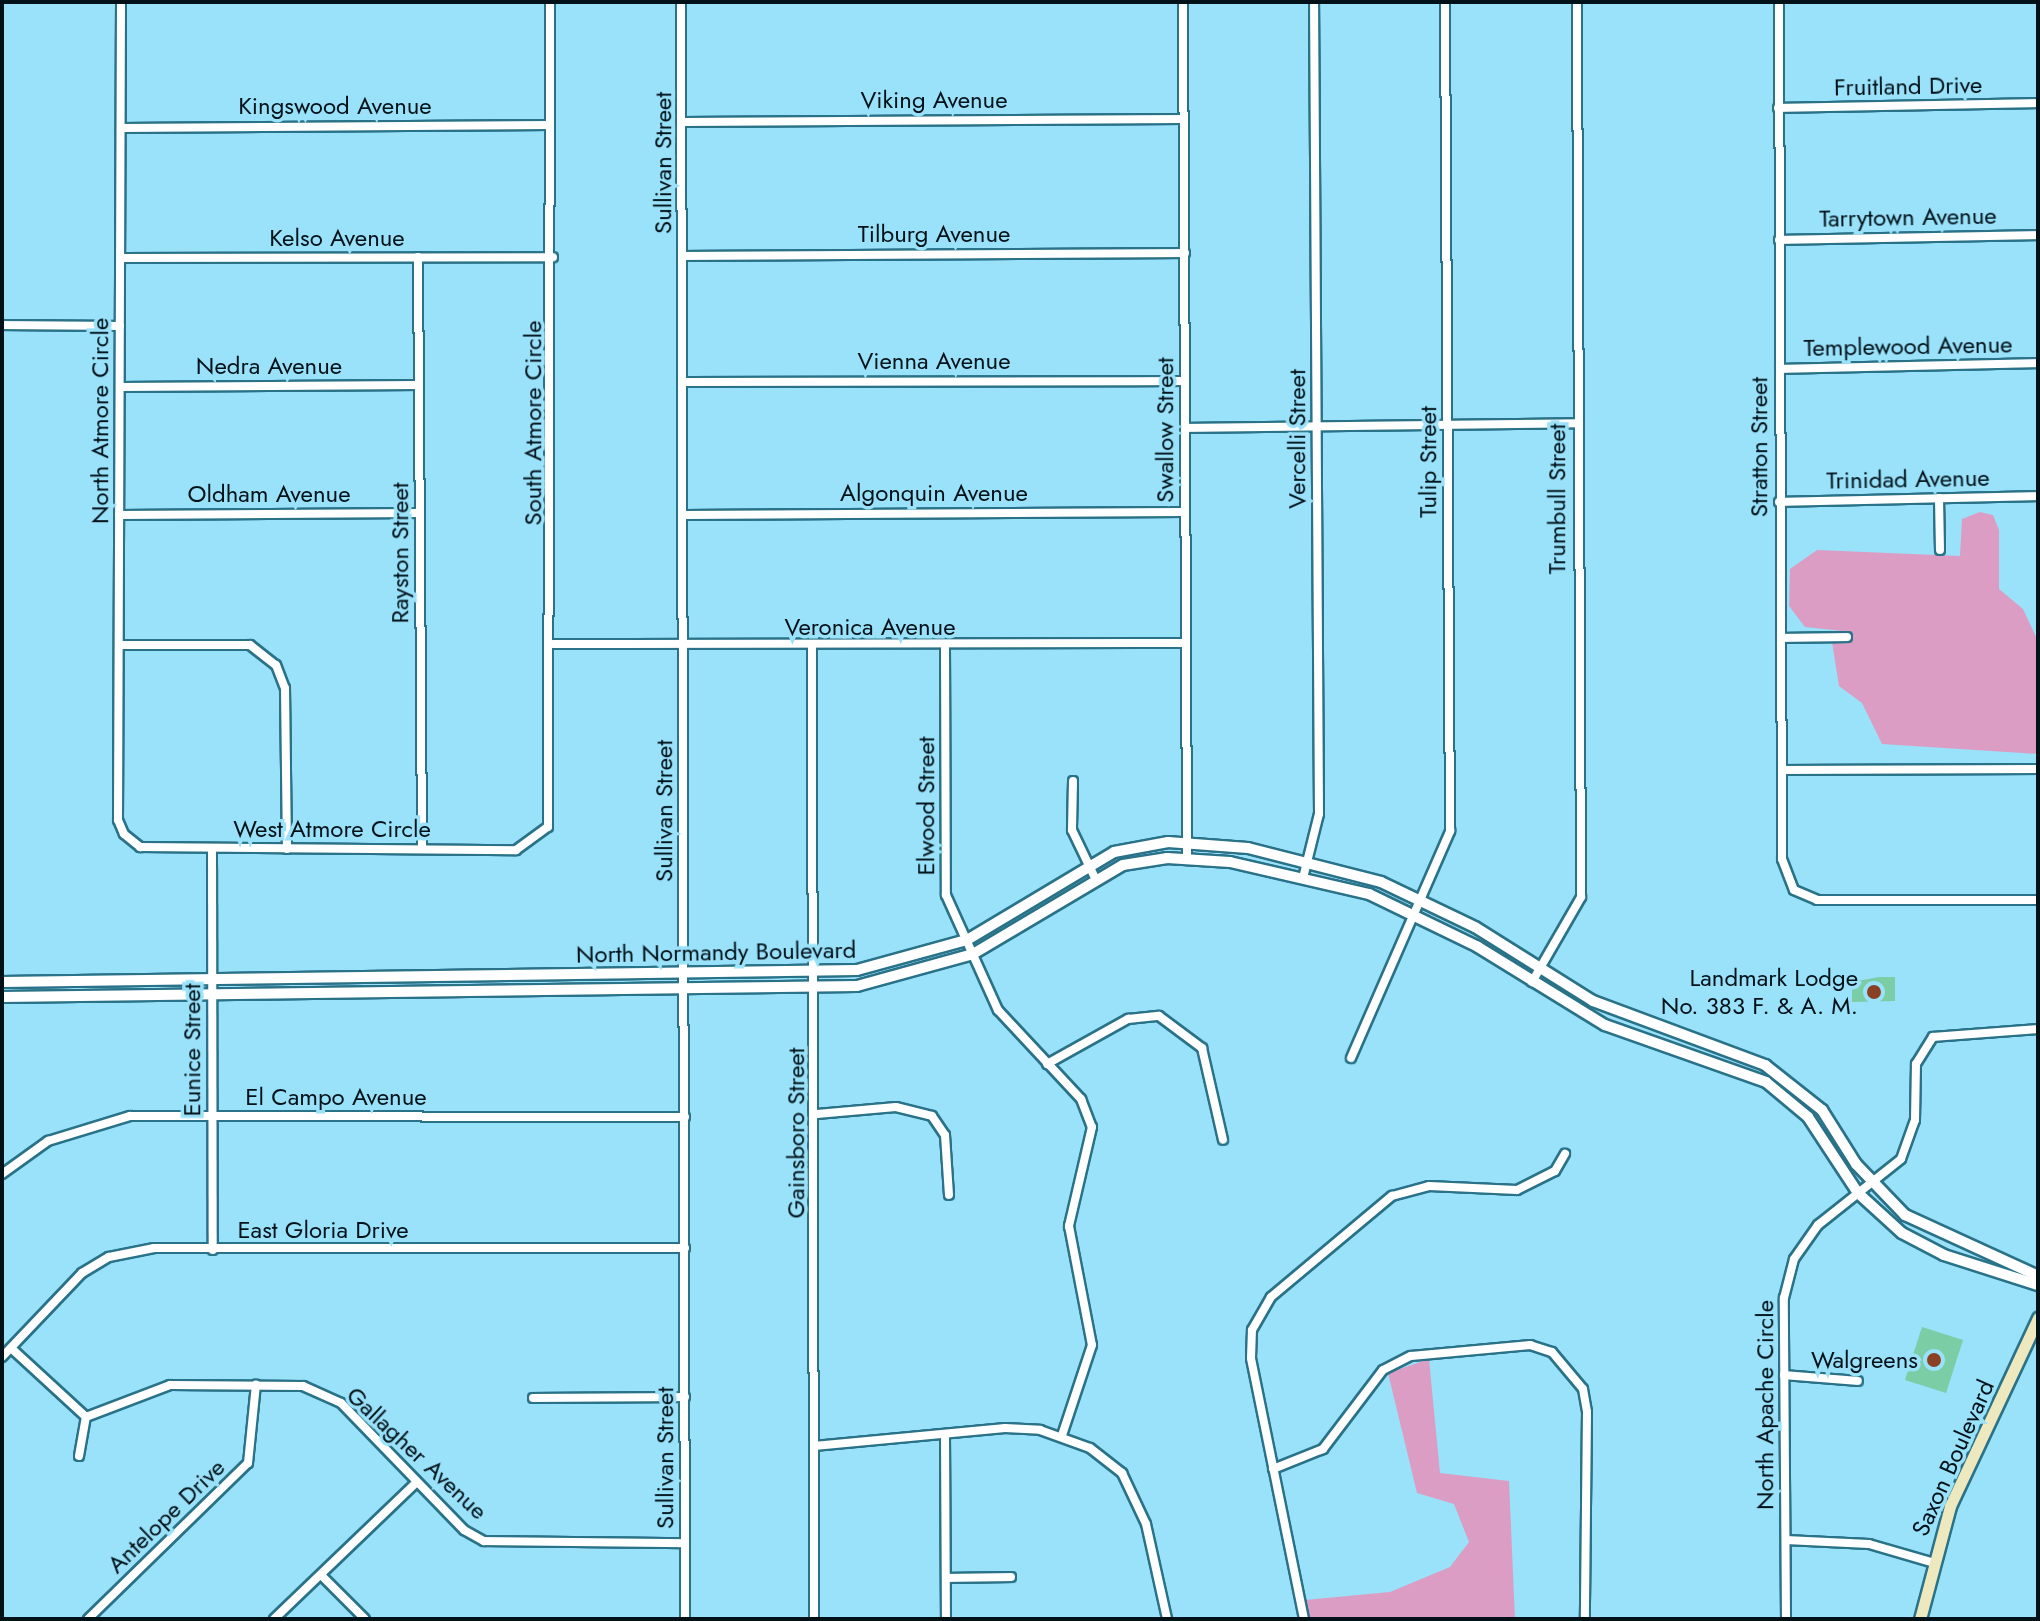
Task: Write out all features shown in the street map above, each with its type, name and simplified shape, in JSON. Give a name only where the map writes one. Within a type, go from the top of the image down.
[{"type":"main road","name":"Saxon Boulevard","points":[[1920,1619],[1931,1562],[2038,1318]]},
{"type":"street","name":"North Atmore Circle","points":[[121,2],[118,820],[128,838]]},
{"type":"street","name":"South Atmore Circle","points":[[537,839],[548,827],[553,644],[550,2]]},
{"type":"street","name":"Sullivan Street","points":[[681,2],[685,1619]]},
{"type":"street","name":"Swallow Street","points":[[1183,2],[1187,857]]},
{"type":"street","name":"Vercelli Street","points":[[1304,874],[1319,814],[1314,2]]},
{"type":"street","name":"Tulip Street","points":[[1351,1058],[1417,915],[1450,831],[1445,2]]},
{"type":"street","name":"Trumbull Street","points":[[1532,982],[1542,970],[1581,897],[1576,423],[1577,2]]},
{"type":"street","name":"Stratton Street","points":[[1779,2],[1782,859],[1794,890],[1817,900],[2038,900]]},
{"type":"street","name":"Fruitland Drive","points":[[1778,108],[2038,103]]},
{"type":"street","name":"Viking Avenue","points":[[683,122],[1184,119]]},
{"type":"street","name":"Kingswood Avenue","points":[[121,128],[550,125]]},
{"type":"street","name":"Tarrytown Avenue","points":[[1779,240],[2038,235]]},
{"type":"street","name":"Tilburg Avenue","points":[[683,256],[1185,253]]},
{"type":"street","name":"Rayston Street","points":[[418,257],[422,848]]},
{"type":"street","name":"Kelso Avenue","points":[[121,258],[553,257]]},
{"type":"street","points":[[2,325],[120,326]]},
{"type":"street","name":"Templewood Avenue","points":[[1780,369],[2038,363]]},
{"type":"street","name":"Vienna Avenue","points":[[683,382],[1185,381]]},
{"type":"street","name":"Nedra Avenue","points":[[120,387],[419,385]]},
{"type":"street","points":[[1185,428],[1576,423]]},
{"type":"street","name":"Trinidad Avenue","points":[[1779,502],[2038,496]]},
{"type":"street","points":[[1939,498],[1940,550]]},
{"type":"street","name":"Algonquin Avenue","points":[[684,515],[1185,512]]},
{"type":"street","name":"Oldham Avenue","points":[[119,515],[420,513]]},
{"type":"street","points":[[1781,638],[1847,637]]},
{"type":"street","name":"Veronica Avenue","points":[[553,644],[945,648],[1186,643]]},
{"type":"street","points":[[119,645],[250,645],[276,665],[285,688],[287,849]]},
{"type":"street","name":"Gainsboro Street","points":[[812,648],[817,1114],[814,1619]]},
{"type":"street","name":"Elwood Street","points":[[945,648],[946,895],[998,1010],[1081,1099],[1092,1127],[1069,1226],[1092,1345],[1062,1435]]},
{"type":"street","points":[[1783,770],[2038,769]]},
{"type":"street","points":[[1073,781],[1072,830],[1095,878]]},
{"type":"street","name":"West Atmore Circle","points":[[128,838],[140,847],[516,850],[537,839]]},
{"type":"street","name":"North Normandy Boulevard","points":[[2,982],[814,974],[886,966],[967,940],[1088,865],[1130,848],[1187,841],[1308,859],[1423,901],[1619,1013],[1782,1075],[1822,1110],[1871,1182],[1927,1229],[2038,1276]]},
{"type":"street","name":"Eunice Street","points":[[212,849],[213,1250]]},
{"type":"street","name":"North Normandy Boulevard","points":[[2,997],[814,989],[899,979],[973,954],[1095,878],[1138,862],[1187,857],[1304,874],[1417,915],[1633,1037],[1766,1082],[1808,1117],[1858,1193],[1918,1242],[2038,1285]]},
{"type":"street","points":[[1047,1064],[1128,1019],[1159,1016],[1202,1048],[1223,1140]]},
{"type":"street","name":"North Apache Circle","points":[[1786,1619],[1784,1298],[1794,1259],[1818,1225],[1871,1182],[1911,1140],[1922,1053],[1950,1030],[2038,1029]]},
{"type":"street","points":[[817,1114],[896,1107],[932,1116],[945,1135],[949,1195]]},
{"type":"street","name":"El Campo Avenue","points":[[2,1174],[48,1141],[91,1124],[130,1116],[685,1117]]},
{"type":"street","points":[[1304,1619],[1251,1358],[1252,1330],[1271,1297],[1392,1196],[1429,1186],[1517,1190],[1555,1171],[1565,1154]]},
{"type":"street","name":"East Gloria Drive","points":[[2,1357],[82,1273],[109,1257],[154,1248],[685,1248]]},
{"type":"street","points":[[1273,1469],[1323,1449],[1383,1370],[1411,1356],[1530,1345],[1570,1367],[1587,1412],[1585,1619]]},
{"type":"street","points":[[11,1348],[86,1417],[79,1456]]},
{"type":"street","points":[[1784,1375],[1858,1381]]},
{"type":"street","name":"Antelope Drive","points":[[88,1619],[248,1463],[256,1384]]},
{"type":"street","name":"Gallagher Avenue","points":[[86,1417],[170,1385],[303,1386],[341,1403],[417,1482],[484,1541],[685,1543]]},
{"type":"street","points":[[533,1398],[685,1397]]},
{"type":"street","points":[[814,1446],[1005,1428],[1062,1435],[1122,1473],[1146,1524],[1167,1619]]},
{"type":"street","points":[[945,1436],[946,1619]]},
{"type":"street","points":[[274,1619],[417,1482]]},
{"type":"street","points":[[1786,1540],[1869,1544],[1931,1562]]},
{"type":"street","points":[[321,1575],[365,1619]]},
{"type":"street","points":[[946,1578],[1011,1577]]},
{"type":"shaded area","points":[[1980,512],[1993,515],[1999,530],[1999,589],[2023,609],[2038,641],[2038,754],[1882,744],[1862,703],[1839,686],[1832,642],[1852,641],[1852,632],[1805,627],[1789,606],[1790,569],[1817,550],[1960,556],[1962,519]]},
{"type":"shaded area","points":[[1429,1359],[1440,1473],[1509,1481],[1515,1619],[1309,1619],[1305,1600],[1390,1592],[1450,1567],[1469,1542],[1454,1504],[1417,1493],[1388,1373]]},
{"type":"building","name":"Landmark Lodge No. 383 F. & A. M.","points":[[1895,977],[1895,1001],[1852,1002],[1852,982]]},
{"type":"building","name":"Walgreens","points":[[1922,1327],[1963,1340],[1946,1393],[1905,1380]]},
{"type":"place","name":"Landmark Lodge No. 383 F. & A. M.","points":[[1874,992]]},
{"type":"place","name":"Walgreens","points":[[1934,1360]]}]
